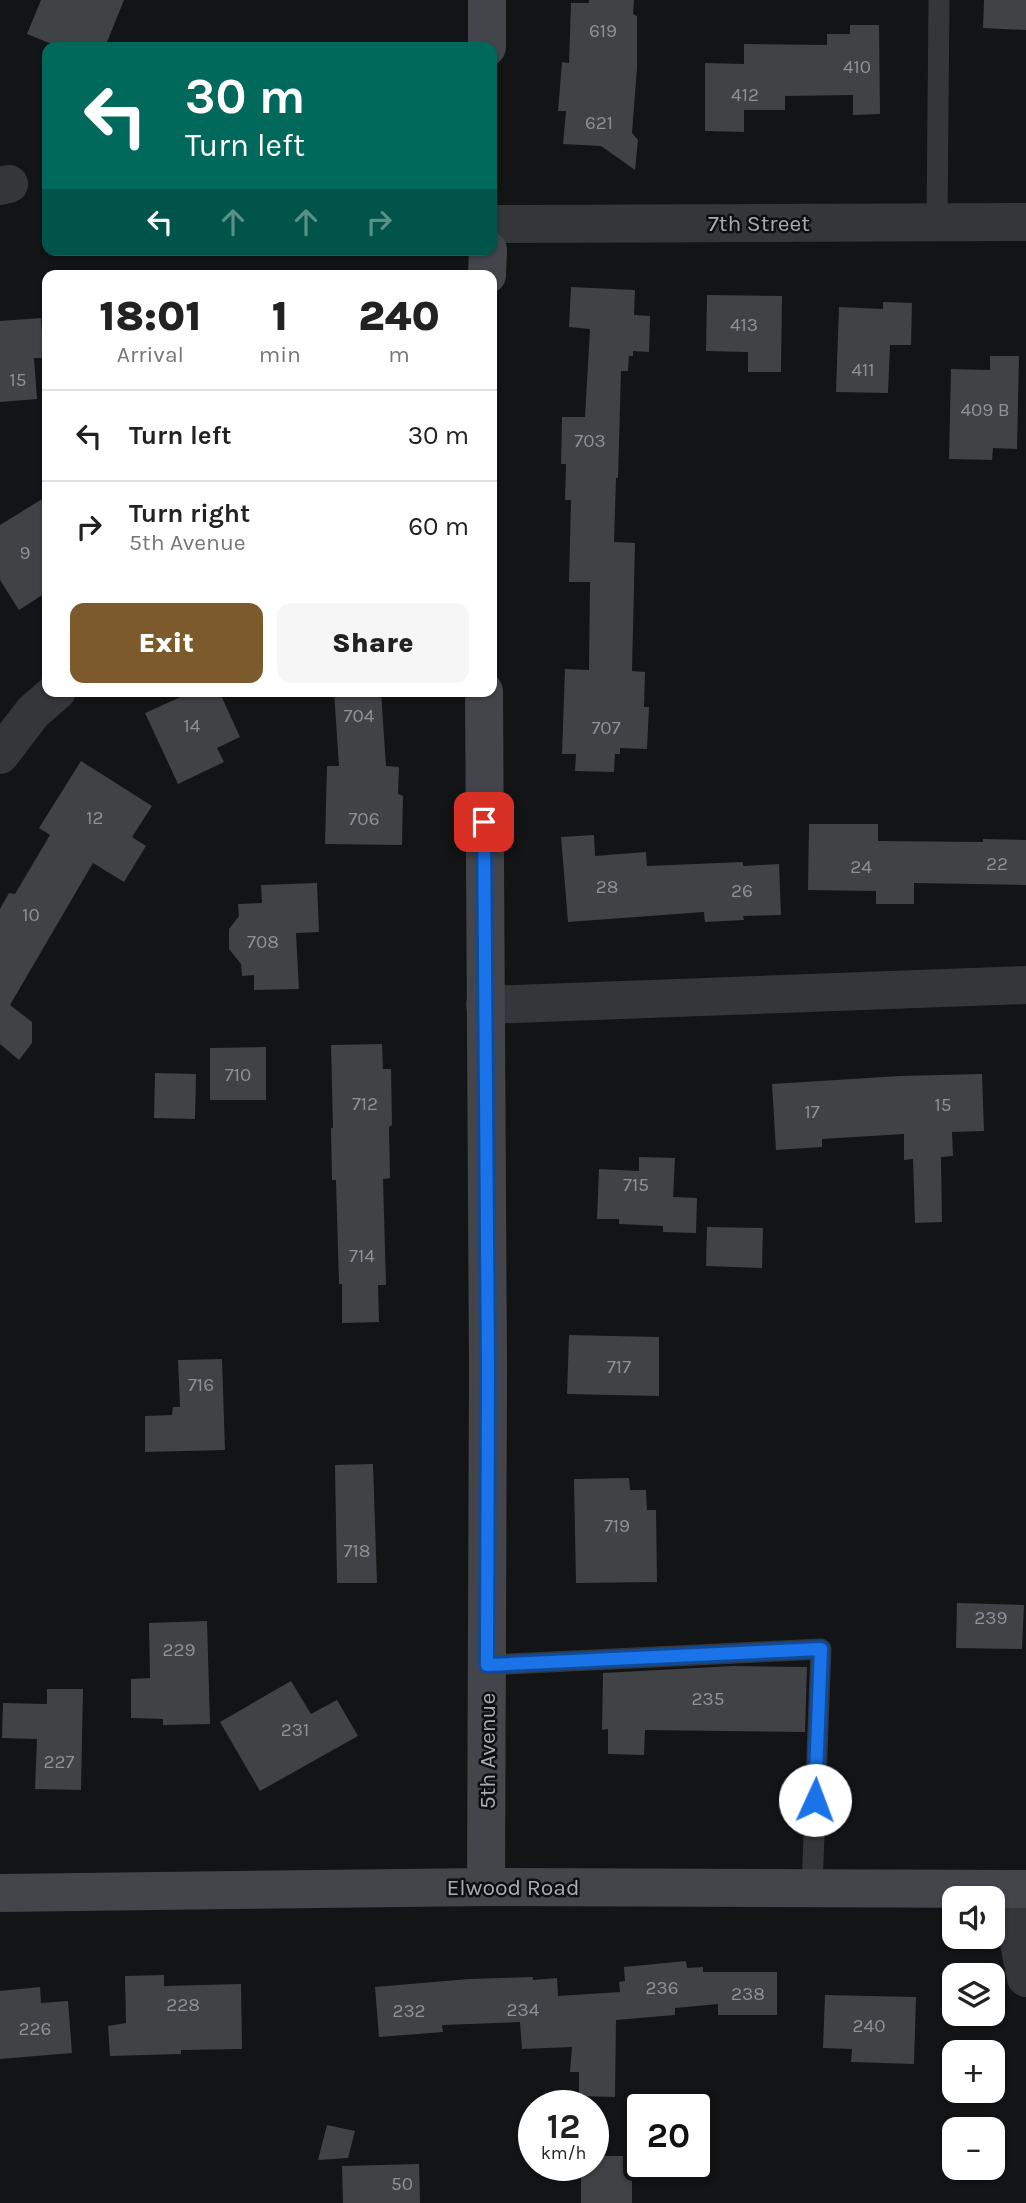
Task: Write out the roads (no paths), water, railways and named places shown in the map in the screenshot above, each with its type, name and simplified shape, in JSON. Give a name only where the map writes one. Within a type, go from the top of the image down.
[{"type":"street","points":[[487,0],[487,42]]},
{"type":"street","name":"7th Street","points":[[497,224],[1026,222]]},
{"type":"street","points":[[0,755],[33,712],[50,697]]},
{"type":"street","name":"5th Avenue","points":[[484,697],[488,1369],[486,1887]]},
{"type":"street","points":[[485,1005],[1026,985]]},
{"type":"street","name":"Elwood Road","points":[[0,1893],[486,1887],[1017,1889]]},
{"type":"street","points":[[1017,1889],[1026,1978]]},
{"type":"lane","points":[[937,222],[939,0]]},
{"type":"lane","points":[[487,1665],[821,1649],[812,1888]]}]
